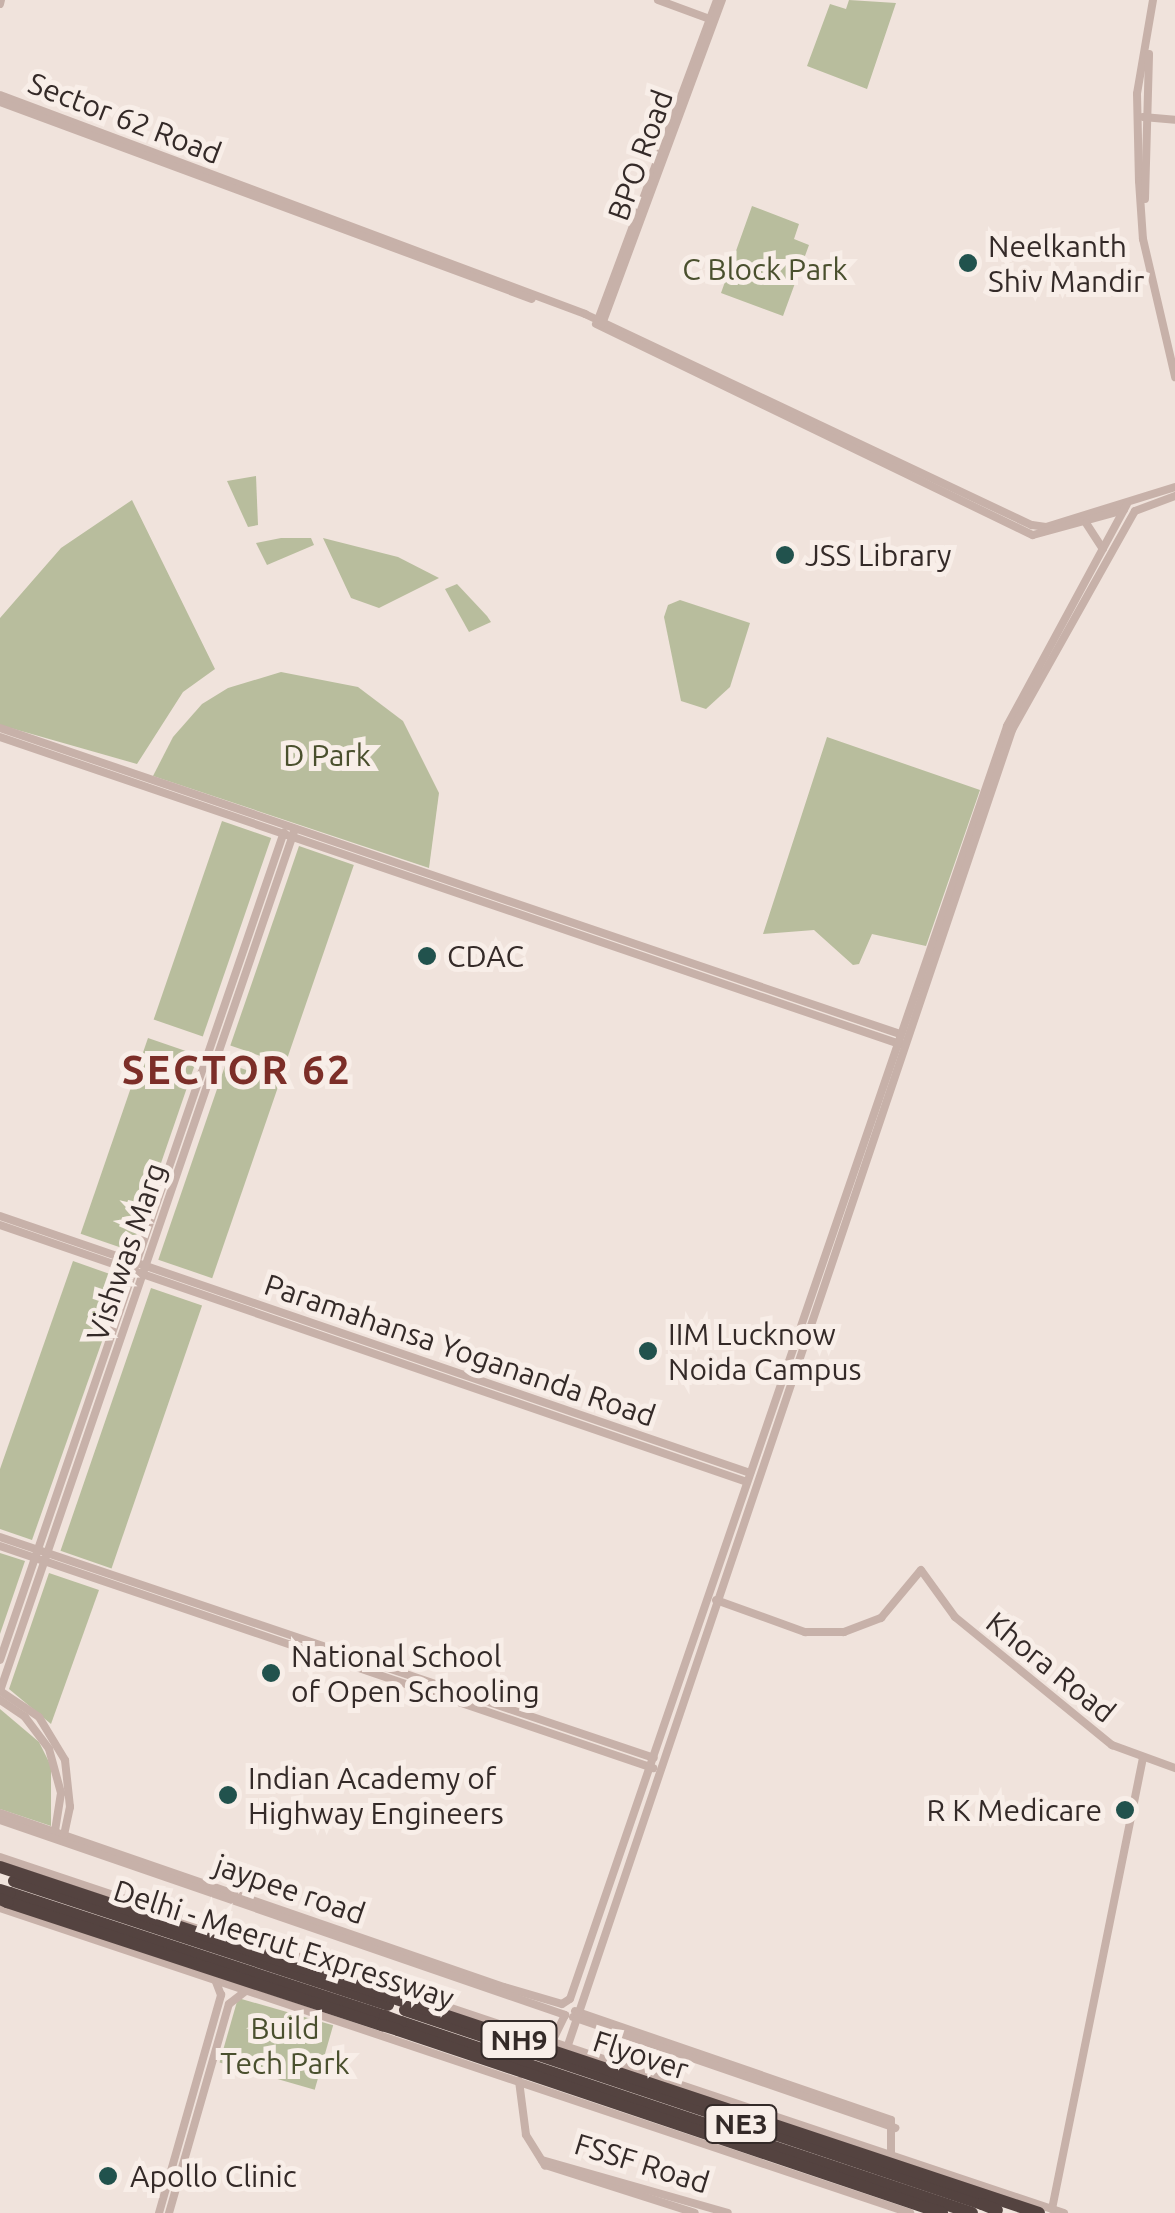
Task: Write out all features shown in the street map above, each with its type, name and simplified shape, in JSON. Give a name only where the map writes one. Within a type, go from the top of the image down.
[{"type":"highway","name":"Flyover","points":[[6,1861],[1045,2211]]},
{"type":"highway","name":"Delhi - Meerut Expressway","points":[[3,1892],[403,2016],[990,2211]]},
{"type":"highway","points":[[3,1892],[942,2213]]},
{"type":"street","points":[[658,0],[713,18]]},
{"type":"street","points":[[672,0],[713,18]]},
{"type":"street","name":"BPO Road","points":[[600,323],[720,0]]},
{"type":"street","points":[[1155,0],[1143,118],[1148,239],[1175,359]]},
{"type":"street","points":[[1155,0],[1137,94],[1138,181],[1143,239],[1175,377]]},
{"type":"street","name":"Sector 62 Road","points":[[0,99],[600,323]]},
{"type":"street","points":[[1143,118],[1175,120]]},
{"type":"street","points":[[600,323],[1032,526],[1125,507]]},
{"type":"street","points":[[600,323],[1027,532],[1051,535],[1175,487]]},
{"type":"street","points":[[902,1040],[1020,711],[1135,511],[1175,496]]},
{"type":"street","points":[[568,2045],[574,2014],[655,1763],[1007,726],[1125,507]]},
{"type":"street","points":[[1086,523],[1102,554]]},
{"type":"street","points":[[0,728],[902,1040]]},
{"type":"street","points":[[0,737],[290,831]]},
{"type":"street","name":"Vishwas Marg","points":[[0,1660],[41,1555],[290,831]]},
{"type":"street","points":[[0,1216],[140,1268]]},
{"type":"street","points":[[0,1224],[114,1263],[140,1268]]},
{"type":"street","points":[[114,1263],[124,1299]]},
{"type":"street","name":"Vishwas Marg","points":[[0,1691],[124,1299],[140,1268]]},
{"type":"street","name":"Paramahansa Yogananda Road","points":[[140,1268],[753,1479]]},
{"type":"street","points":[[488,1985],[567,2003],[716,1600],[753,1479]]},
{"type":"street","points":[[0,1537],[41,1555],[655,1763]]},
{"type":"street","points":[[0,1546],[41,1555]]},
{"type":"street","name":"Khora Road","points":[[716,1600],[805,1632],[844,1632],[881,1618],[922,1570],[966,1626],[1119,1750],[1175,1768]]},
{"type":"street","points":[[0,1691],[39,1718],[65,1760],[70,1807],[59,1834]]},
{"type":"street","points":[[0,1700],[25,1716],[49,1749],[61,1793],[59,1834]]},
{"type":"street","points":[[1045,2211],[1143,1758]]},
{"type":"street","points":[[0,1817],[565,2015],[553,2040]]},
{"type":"street","name":"jaypee road","points":[[0,1817],[59,1834],[180,1879]]},
{"type":"street","points":[[6,1861],[410,1991],[891,2153],[1045,2211],[1064,2213]]},
{"type":"street","points":[[3,1892],[6,1861]]},
{"type":"street","points":[[3,1892],[6,1861]]},
{"type":"street","points":[[3,1892],[215,1979],[910,2213]]},
{"type":"street","points":[[159,2213],[221,1995],[215,1979]]},
{"type":"street","points":[[381,2034],[397,1987]]},
{"type":"street","points":[[168,2213],[229,2004],[247,1990]]},
{"type":"street","points":[[394,2038],[410,1991]]},
{"type":"street","points":[[574,2014],[893,2124],[891,2153]]},
{"type":"street","name":"FSSF Road","points":[[519,2081],[526,2136],[542,2160],[695,2213]]},
{"type":"street","name":"FSSF Road","points":[[542,2160],[642,2184],[728,2213]]},
{"type":"street","points":[[638,2195],[642,2184]]},
{"type":"street","points":[[990,2211],[1000,2191]]},
{"type":"green space","points":[[849,0],[896,3],[867,89],[807,66],[830,4],[846,9]]},
{"type":"green space","name":"C Block Park","points":[[752,206],[799,224],[794,239],[809,245],[783,316],[721,293]]},
{"type":"green space","points":[[256,476],[258,525],[248,527],[227,481]]},
{"type":"green space","points":[[132,500],[215,669],[183,692],[137,764],[0,725],[0,618],[61,548]]},
{"type":"green space","points":[[311,538],[314,545],[267,565],[256,543]]},
{"type":"green space","points":[[323,538],[398,557],[439,578],[379,608],[351,598]]},
{"type":"green space","points":[[457,584],[491,622],[469,632],[445,589]]},
{"type":"green space","points":[[680,600],[750,623],[730,687],[706,709],[681,701],[664,617],[668,605]]},
{"type":"green space","name":"D Park","points":[[281,672],[358,687],[403,721],[439,793],[429,868],[153,776],[173,737],[202,704],[228,688]]},
{"type":"green space","points":[[827,737],[980,790],[926,946],[872,934],[859,964],[853,965],[814,930],[763,934]]},
{"type":"green space","points":[[222,821],[271,838],[203,1036],[154,1020]]},
{"type":"green space","points":[[299,846],[354,865],[285,1064],[230,1046]]},
{"type":"green space","points":[[148,1038],[198,1055],[131,1251],[81,1234]]},
{"type":"green space","points":[[226,1063],[280,1082],[212,1278],[158,1260]]},
{"type":"green space","points":[[73,1261],[124,1279],[32,1540],[0,1529],[0,1469]]},
{"type":"green space","points":[[151,1288],[202,1306],[112,1568],[60,1551]]},
{"type":"green space","points":[[0,1553],[25,1561],[0,1634]]},
{"type":"green space","points":[[49,1573],[99,1590],[51,1724],[9,1689]]},
{"type":"green space","points":[[0,1709],[39,1742],[51,1766],[51,1826],[0,1809]]},
{"type":"green space","name":"Build Tech Park","points":[[238,1998],[333,2025],[315,2090],[220,2062]]},
{"type":"place","name":"Neelkanth Shiv Mandir","points":[[968,263]]},
{"type":"place","name":"JSS Library","points":[[785,555]]},
{"type":"place","name":"CDAC","points":[[427,956]]},
{"type":"place","name":"IIM Lucknow Noida Campus","points":[[648,1351]]},
{"type":"place","name":"National School of Open Schooling","points":[[271,1673]]},
{"type":"place","name":"Indian Academy of Highway Engineers","points":[[228,1795]]},
{"type":"place","name":"R K Medicare","points":[[1125,1810]]},
{"type":"place","name":"Apollo Clinic","points":[[108,2176]]},
{"type":"district","name":"SECTOR 62","points":[[237,1070]]}]
